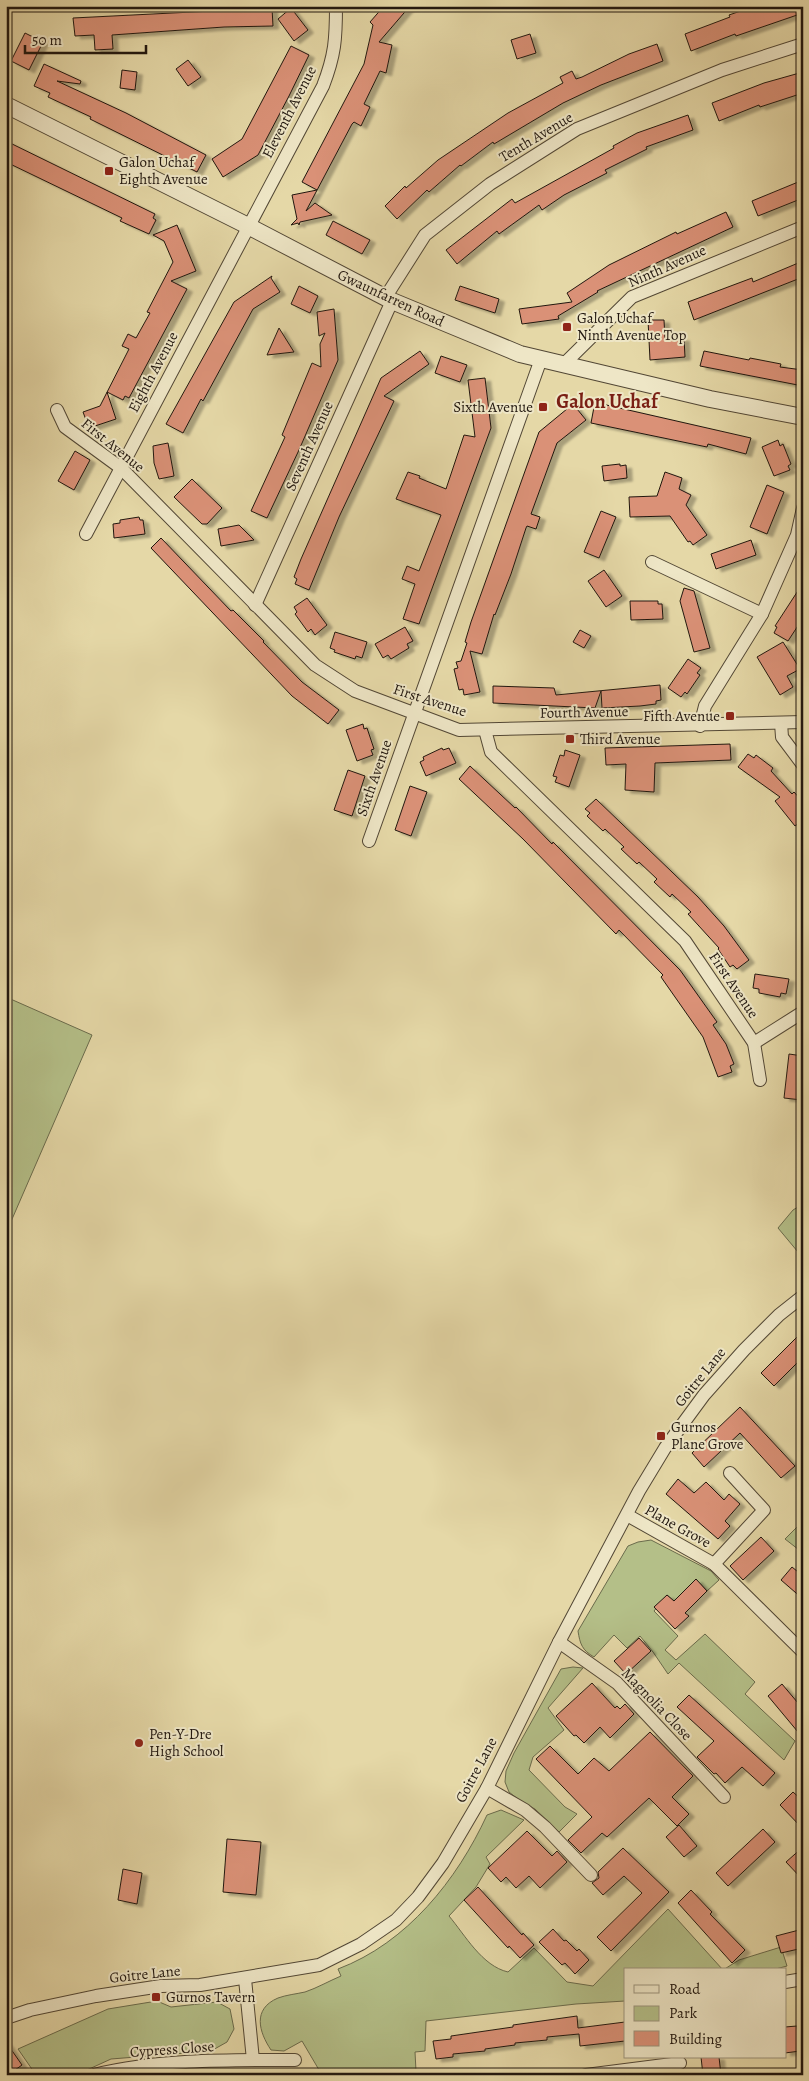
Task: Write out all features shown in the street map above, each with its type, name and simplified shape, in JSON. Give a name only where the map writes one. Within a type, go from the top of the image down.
[{"type":"street","name":"Eleventh Avenue","points":[[248,226],[323,86],[333,61],[336,36],[336,6]]},
{"type":"street","name":"Tenth Avenue","points":[[389,299],[425,235],[490,184],[577,129],[722,70],[803,44]]},
{"type":"street","name":"Gwaunfarren Road","points":[[6,105],[389,299],[520,354],[710,399],[803,418]]},
{"type":"street","name":"Eighth Avenue","points":[[86,534],[248,226]]},
{"type":"street","name":"Ninth Avenue","points":[[563,365],[632,297],[803,227]]},
{"type":"street","name":"Seventh Avenue","points":[[255,605],[389,299]]},
{"type":"street","name":"Sixth Avenue","points":[[369,841],[541,359]]},
{"type":"street","name":"First Avenue","points":[[57,410],[65,426],[121,468],[315,665],[355,691],[414,714],[459,730],[485,730],[491,752],[685,941],[754,1043],[760,1080]]},
{"type":"street","points":[[700,726],[705,706],[762,614],[797,535],[803,508]]},
{"type":"street","points":[[652,562],[762,614]]},
{"type":"street","name":"Fourth Avenue","points":[[485,730],[803,722]]},
{"type":"street","points":[[781,723],[782,737],[803,765]]},
{"type":"street","points":[[754,1043],[803,1012]]},
{"type":"street","name":"Goitre Lane","points":[[6,2018],[30,2010],[96,1996],[161,1986],[200,1985],[245,1979],[319,1965],[361,1944],[396,1920],[418,1897],[442,1863],[487,1788],[559,1642],[664,1448],[704,1395],[744,1350],[779,1315],[803,1296]]},
{"type":"street","name":"Plane Grove","points":[[714,1564],[764,1510],[730,1473]]},
{"type":"street","name":"Plane Grove","points":[[626,1516],[714,1564],[803,1652]]},
{"type":"street","name":"Magnolia Close","points":[[559,1642],[616,1683],[724,1797]]},
{"type":"street","points":[[487,1788],[525,1810],[545,1827],[591,1875]]},
{"type":"street","points":[[245,1979],[253,2060]]},
{"type":"street","points":[[786,1982],[803,1979]]},
{"type":"street","name":"Cypress Close","points":[[94,2075],[128,2068],[253,2060],[296,2060]]},
{"type":"street","points":[[586,2075],[680,2065]]},
{"type":"green space","points":[[6,997],[92,1035],[6,1233]]},
{"type":"green space","points":[[803,1204],[803,1258],[778,1228],[793,1210]]},
{"type":"green space","points":[[803,1521],[803,1553],[785,1539]]},
{"type":"green space","points":[[651,1540],[711,1571],[719,1580],[707,1591],[696,1579],[674,1601],[667,1595],[654,1611],[678,1636],[665,1650],[676,1660],[705,1634],[755,1682],[745,1694],[795,1741],[784,1760],[679,1663],[668,1674],[640,1636],[627,1648],[614,1635],[594,1657],[582,1646],[578,1631],[628,1546]]},
{"type":"green space","points":[[583,1668],[548,1708],[564,1730],[533,1757],[529,1770],[565,1807],[577,1814],[559,1832],[535,1809],[523,1803],[509,1792],[505,1782],[506,1771],[514,1753],[561,1669]]},
{"type":"green space","points":[[501,1810],[524,1820],[486,1857],[490,1864],[476,1887],[449,1916],[482,1957],[499,1969],[508,1972],[534,1948],[567,1982],[593,1986],[668,1909],[721,1968],[624,1968],[624,2001],[576,2004],[426,2021],[425,2051],[415,2052],[416,2071],[410,2075],[322,2075],[302,2041],[284,2051],[271,2050],[261,2029],[260,2021],[264,2008],[278,1998],[314,1989],[341,1976],[338,1969],[363,1958],[408,1926],[427,1907],[461,1863],[487,1815]]},
{"type":"green space","points":[[781,1947],[787,1966],[780,1968],[726,1968],[739,1960]]},
{"type":"green space","points":[[157,2001],[171,2007],[217,2002],[230,2009],[234,2029],[227,2042],[211,2051],[111,2059],[76,2075],[36,2075],[18,2049],[108,2009]]},
{"type":"building","points":[[384,6],[410,6],[379,42],[392,45],[386,73],[380,71],[364,104],[370,107],[361,126],[354,122],[352,124],[306,211],[315,203],[332,215],[300,222],[299,225],[298,223],[291,225],[297,219],[292,195],[317,190],[302,182],[364,64],[373,25],[370,22]]},
{"type":"building","points":[[755,6],[803,6],[803,13],[736,36],[735,34],[691,51],[685,34]]},
{"type":"building","points":[[272,8],[273,26],[224,27],[112,35],[113,49],[95,50],[94,35],[75,36],[73,18]]},
{"type":"building","points":[[291,8],[308,30],[294,41],[278,19]]},
{"type":"building","points":[[25,33],[43,42],[29,70],[11,61]]},
{"type":"building","points":[[530,34],[536,53],[517,59],[511,40]]},
{"type":"building","points":[[657,44],[663,61],[601,85],[563,103],[494,144],[493,142],[460,165],[429,192],[427,190],[397,219],[385,206],[405,186],[406,188],[438,160],[508,113],[563,83],[560,77],[572,71],[576,79],[582,77],[629,54]]},
{"type":"building","points":[[291,46],[309,55],[289,96],[258,155],[223,177],[212,159],[242,139]]},
{"type":"building","points":[[188,60],[201,77],[188,86],[176,69]]},
{"type":"building","points":[[44,64],[81,81],[80,84],[57,81],[126,113],[206,155],[197,172],[48,97],[50,93],[34,86]]},
{"type":"building","points":[[122,70],[137,72],[135,90],[120,88]]},
{"type":"building","points":[[803,72],[803,93],[760,107],[759,105],[719,121],[712,103],[764,83]]},
{"type":"building","points":[[688,115],[693,130],[646,147],[647,149],[605,170],[607,173],[564,195],[542,210],[539,205],[499,234],[497,231],[457,264],[446,250],[512,199],[515,203],[614,148],[613,146],[637,133]]},
{"type":"building","points":[[6,141],[155,214],[153,218],[156,220],[149,234],[120,221],[122,218],[6,162]]},
{"type":"building","points":[[803,180],[803,198],[758,216],[752,201]]},
{"type":"building","points":[[726,212],[733,227],[597,291],[558,316],[559,319],[522,324],[519,309],[572,302],[567,293],[609,265],[676,232],[677,234]]},
{"type":"building","points":[[333,221],[370,240],[362,254],[326,235]]},
{"type":"building","points":[[177,225],[196,271],[171,281],[187,289],[129,398],[125,396],[123,400],[107,392],[129,349],[122,346],[128,334],[136,338],[150,313],[147,312],[173,262],[164,241],[153,235]]},
{"type":"building","points":[[803,261],[803,277],[694,320],[688,302],[752,278],[753,282]]},
{"type":"building","points":[[272,276],[271,278],[280,292],[253,309],[203,401],[201,399],[183,433],[166,424],[234,302]]},
{"type":"building","points":[[299,286],[318,296],[310,313],[291,304]]},
{"type":"building","points":[[460,286],[499,299],[495,313],[455,300]]},
{"type":"building","points":[[334,309],[338,360],[267,518],[251,511],[285,437],[282,435],[312,363],[321,367],[320,344],[325,333],[319,336],[317,312]]},
{"type":"building","points":[[648,320],[664,320],[665,339],[684,338],[685,357],[650,360]]},
{"type":"building","points":[[279,328],[294,352],[267,355]]},
{"type":"building","points":[[420,351],[429,364],[384,396],[394,401],[339,517],[309,590],[295,584],[297,579],[294,577],[301,559],[381,378]]},
{"type":"building","points":[[704,351],[749,360],[750,358],[781,364],[780,367],[803,370],[803,386],[700,366]]},
{"type":"building","points":[[441,356],[467,365],[460,382],[435,373]]},
{"type":"building","points":[[485,378],[491,428],[419,624],[403,619],[415,584],[402,579],[407,566],[419,571],[441,515],[396,499],[408,472],[446,489],[464,435],[475,437],[468,380]]},
{"type":"building","points":[[107,392],[116,419],[89,428],[83,412],[100,406]]},
{"type":"building","points":[[573,404],[586,420],[557,443],[531,514],[540,517],[536,529],[527,526],[526,528],[511,574],[494,614],[482,654],[470,651],[480,692],[464,695],[463,689],[459,690],[454,669],[458,668],[456,662],[461,661],[471,622],[539,432]]},
{"type":"building","points":[[602,404],[751,438],[746,454],[708,444],[707,447],[591,423],[594,407],[601,408]]},
{"type":"building","points":[[778,440],[780,446],[783,444],[791,464],[788,466],[790,470],[774,476],[762,447]]},
{"type":"building","points":[[168,443],[174,476],[159,479],[154,463],[153,446]]},
{"type":"building","points":[[75,451],[90,460],[74,490],[58,481]]},
{"type":"building","points":[[620,464],[620,466],[626,465],[627,478],[604,481],[602,466]]},
{"type":"building","points":[[665,472],[682,478],[679,489],[691,495],[686,505],[707,535],[693,545],[690,541],[688,542],[670,516],[630,517],[629,497],[657,496]]},
{"type":"building","points":[[192,479],[222,508],[207,524],[202,524],[174,497]]},
{"type":"building","points":[[767,485],[784,492],[767,534],[750,527]]},
{"type":"building","points":[[601,511],[616,517],[599,558],[584,552]]},
{"type":"building","points":[[139,517],[140,520],[143,520],[145,534],[114,538],[113,524],[120,523],[120,520]]},
{"type":"building","points":[[239,525],[254,540],[221,546],[218,529]]},
{"type":"building","points":[[161,538],[231,611],[233,610],[264,641],[302,682],[339,710],[328,724],[292,696],[151,548]]},
{"type":"building","points":[[751,540],[756,555],[716,569],[711,554]]},
{"type":"building","points":[[604,570],[622,596],[606,607],[588,581]]},
{"type":"building","points":[[803,583],[803,618],[788,641],[774,633],[777,627],[775,626]]},
{"type":"building","points":[[684,588],[694,591],[710,648],[694,652],[680,601]]},
{"type":"building","points":[[307,598],[327,625],[315,635],[311,629],[308,632],[295,614],[297,612],[294,607]]},
{"type":"building","points":[[630,601],[658,601],[658,604],[662,604],[663,619],[631,620]]},
{"type":"building","points":[[405,627],[413,641],[407,644],[409,648],[391,659],[388,655],[383,658],[375,644]]},
{"type":"building","points":[[580,630],[591,636],[584,648],[573,642]]},
{"type":"building","points":[[335,632],[367,642],[362,658],[356,656],[355,659],[334,652],[335,650],[330,648]]},
{"type":"building","points":[[783,642],[800,669],[787,676],[793,687],[780,695],[757,657]]},
{"type":"building","points":[[688,659],[701,668],[697,673],[700,675],[687,694],[685,692],[681,697],[668,688]]},
{"type":"building","points":[[660,685],[661,700],[656,701],[656,704],[640,706],[602,708],[601,691],[595,708],[493,703],[493,686],[554,688],[556,695]]},
{"type":"building","points":[[363,724],[364,729],[367,728],[374,749],[371,750],[373,755],[357,761],[346,730]]},
{"type":"building","points":[[730,744],[731,760],[655,763],[654,792],[625,790],[626,764],[606,765],[605,748]]},
{"type":"building","points":[[442,748],[443,750],[449,748],[456,763],[426,776],[420,762],[424,760],[423,757]]},
{"type":"building","points":[[565,750],[580,755],[569,787],[555,782],[557,777],[553,776],[560,755],[564,756]]},
{"type":"building","points":[[748,754],[754,758],[756,755],[773,768],[771,771],[792,794],[794,792],[803,802],[803,820],[795,826],[775,801],[780,797],[738,767]]},
{"type":"building","points":[[470,766],[516,807],[552,844],[553,842],[680,970],[717,1022],[713,1025],[726,1044],[734,1064],[730,1066],[732,1072],[718,1077],[703,1037],[661,977],[663,975],[619,930],[616,934],[523,839],[459,779]]},
{"type":"building","points":[[348,770],[365,776],[352,816],[334,810]]},
{"type":"building","points":[[410,786],[427,792],[411,836],[395,830]]},
{"type":"building","points":[[596,799],[698,897],[724,926],[749,960],[737,969],[733,965],[730,967],[719,948],[688,914],[691,912],[672,894],[670,897],[654,882],[657,879],[639,862],[637,864],[621,849],[624,847],[605,829],[603,831],[587,816],[590,813],[585,809]]},
{"type":"building","points":[[755,974],[789,979],[786,994],[781,993],[780,997],[759,993],[759,989],[753,988]]},
{"type":"building","points":[[789,1054],[803,1056],[802,1100],[784,1098]]},
{"type":"building","points":[[803,1331],[803,1357],[774,1386],[761,1373]]},
{"type":"building","points":[[740,1407],[795,1466],[781,1478],[740,1433],[704,1467],[692,1453]]},
{"type":"building","points":[[678,1479],[694,1493],[706,1482],[724,1500],[729,1494],[740,1504],[725,1521],[730,1526],[718,1539],[666,1494]]},
{"type":"building","points":[[761,1537],[774,1551],[743,1580],[730,1566]]},
{"type":"building","points":[[792,1567],[803,1576],[803,1599],[781,1580]]},
{"type":"building","points":[[696,1579],[707,1591],[685,1613],[689,1616],[675,1629],[654,1607],[667,1595],[674,1601]]},
{"type":"building","points":[[639,1638],[651,1651],[626,1674],[614,1661]]},
{"type":"building","points":[[592,1683],[615,1708],[617,1706],[620,1709],[625,1704],[634,1714],[610,1738],[600,1727],[584,1743],[576,1735],[574,1736],[556,1716]]},
{"type":"building","points":[[782,1684],[803,1709],[803,1738],[768,1696]]},
{"type":"building","points":[[689,1695],[775,1773],[763,1786],[742,1767],[725,1783],[697,1757],[714,1741],[677,1707]]},
{"type":"building","points":[[650,1732],[693,1776],[672,1797],[689,1814],[677,1826],[649,1798],[607,1837],[602,1833],[581,1853],[568,1840],[592,1817],[536,1759],[550,1746],[578,1774],[594,1758],[609,1771]]},
{"type":"building","points":[[793,1792],[803,1801],[803,1829],[780,1805]]},
{"type":"building","points":[[679,1825],[697,1846],[684,1857],[666,1837]]},
{"type":"building","points":[[763,1829],[775,1842],[728,1886],[716,1873]]},
{"type":"building","points":[[527,1831],[552,1856],[557,1851],[567,1862],[540,1888],[529,1876],[516,1888],[506,1877],[501,1882],[488,1868]]},
{"type":"building","points":[[227,1839],[261,1842],[256,1895],[223,1892]]},
{"type":"building","points":[[803,1847],[803,1880],[786,1862]]},
{"type":"building","points":[[623,1848],[669,1892],[611,1951],[597,1937],[642,1893],[624,1876],[603,1895],[592,1883],[599,1878],[598,1872]]},
{"type":"building","points":[[123,1869],[142,1873],[137,1904],[118,1900]]},
{"type":"building","points":[[478,1887],[522,1935],[523,1933],[534,1945],[520,1958],[509,1946],[508,1948],[464,1900]]},
{"type":"building","points":[[691,1890],[712,1912],[710,1914],[745,1950],[732,1963],[678,1903]]},
{"type":"building","points":[[553,1929],[564,1941],[566,1940],[577,1951],[579,1949],[589,1960],[575,1974],[565,1963],[562,1965],[539,1942]]},
{"type":"building","points":[[803,1929],[803,1948],[781,1953],[776,1936]]},
{"type":"building","points":[[577,2016],[578,2028],[624,2022],[624,2041],[580,2046],[579,2034],[547,2037],[547,2040],[515,2043],[515,2045],[485,2049],[485,2051],[453,2054],[453,2057],[436,2059],[433,2041],[451,2039],[451,2036],[513,2027],[513,2025]]},
{"type":"building","points":[[797,2026],[800,2051],[786,2053],[786,2027]]},
{"type":"building","points":[[6,2042],[22,2065],[8,2075],[6,2075]]},
{"type":"building","points":[[701,2058],[719,2058],[721,2075],[703,2075]]},
{"type":"place","name":"Galon Uchaf Eighth Avenue","points":[[109,171]]},
{"type":"place","name":"Galon Uchaf Ninth Avenue Top","points":[[567,327]]},
{"type":"place","name":"Sixth Avenue","points":[[543,407]]},
{"type":"place","name":"Fifth Avenue","points":[[730,716]]},
{"type":"place","name":"Third Avenue","points":[[570,739]]},
{"type":"place","name":"Gurnos Plane Grove","points":[[661,1436]]},
{"type":"place","name":"Pen-Y-Dre High School","points":[[139,1743]]},
{"type":"place","name":"Gurnos Tavern","points":[[156,1997]]},
{"type":"district","name":"Galon Uchaf","points":[[607,401]]}]
